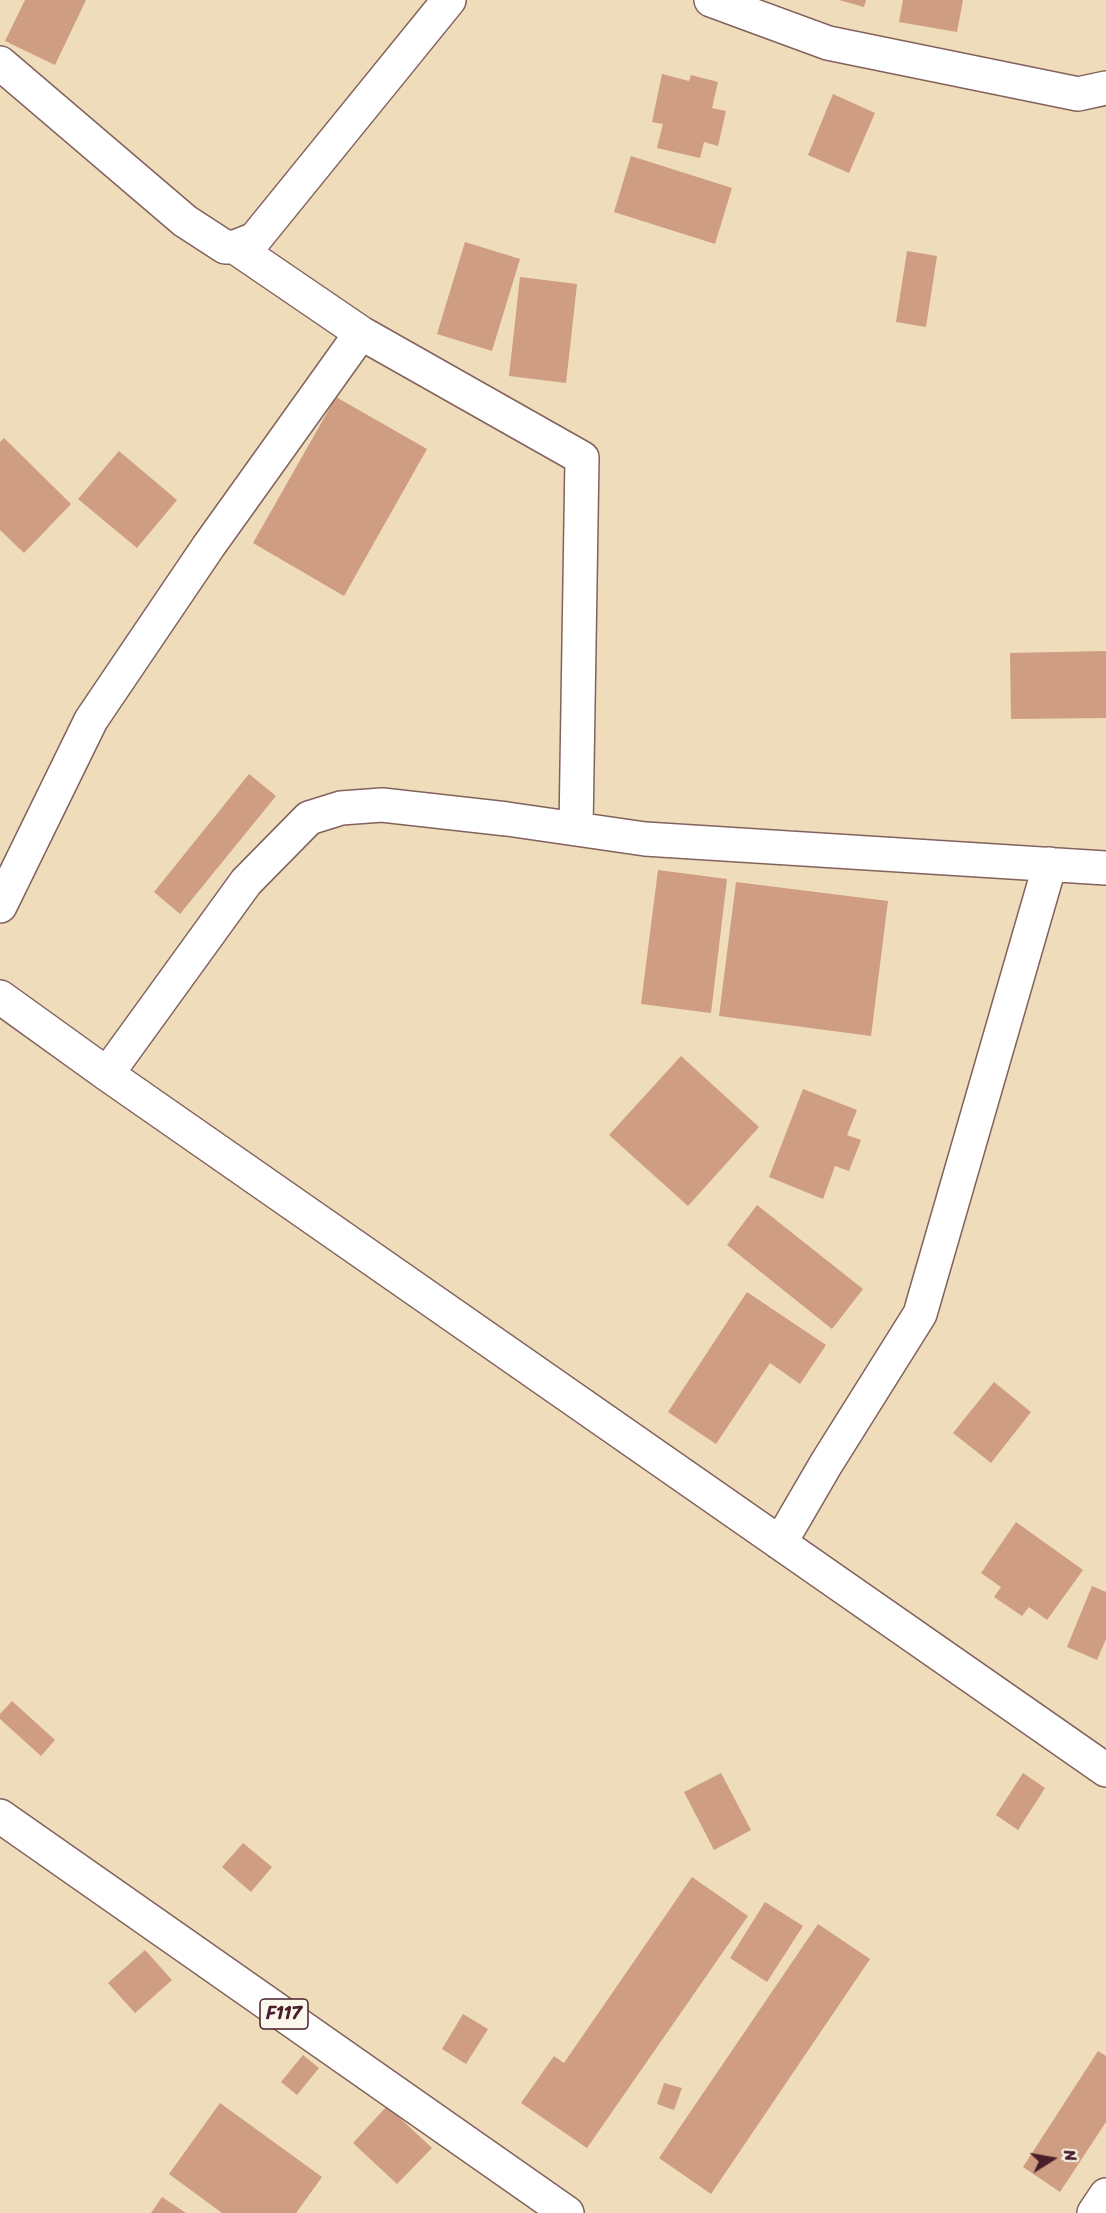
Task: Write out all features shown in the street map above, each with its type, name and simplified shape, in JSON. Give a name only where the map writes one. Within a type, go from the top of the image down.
[{"type":"street","points":[[0,63],[184,221],[225,247],[235,247],[255,239],[449,0]]},
{"type":"street","points":[[711,0],[828,43],[1078,94],[1106,88]]},
{"type":"street","points":[[235,247],[361,333],[582,458],[576,829]]},
{"type":"street","points":[[0,906],[91,720],[208,548],[361,333]]},
{"type":"street","points":[[107,1074],[246,882],[309,818],[341,808],[382,805],[645,839],[1106,868]]},
{"type":"street","points":[[780,1543],[826,1464],[920,1314],[1050,864]]},
{"type":"street","points":[[0,997],[107,1074],[1106,1770]]},
{"type":"street","name":"F117","points":[[0,1816],[567,2213]]},
{"type":"street","points":[[1094,2213],[1106,2195]]},
{"type":"building","points":[[25,0],[86,0],[55,65],[5,41]]},
{"type":"building","points":[[839,0],[866,0],[864,7]]},
{"type":"building","points":[[903,0],[963,0],[957,32],[899,22]]},
{"type":"building","points":[[662,74],[689,81],[691,75],[718,82],[712,108],[726,111],[718,146],[704,142],[700,158],[657,148],[663,124],[652,122]]},
{"type":"building","points":[[833,94],[875,113],[849,173],[808,155]]},
{"type":"building","points":[[631,156],[732,188],[715,244],[614,212]]},
{"type":"building","points":[[465,242],[520,259],[492,351],[437,334]]},
{"type":"building","points":[[907,251],[937,256],[926,327],[896,322]]},
{"type":"building","points":[[520,277],[577,284],[566,383],[509,376]]},
{"type":"building","points":[[336,397],[427,449],[344,596],[253,543]]},
{"type":"building","points":[[4,438],[71,504],[24,553],[0,530],[0,442]]},
{"type":"building","points":[[119,451],[177,500],[137,548],[78,499]]},
{"type":"building","points":[[1106,651],[1106,718],[1011,719],[1010,653]]},
{"type":"building","points":[[249,774],[276,796],[180,914],[154,892]]},
{"type":"building","points":[[658,870],[727,879],[711,1013],[641,1004]]},
{"type":"building","points":[[736,882],[888,901],[871,1036],[719,1016]]},
{"type":"building","points":[[681,1056],[759,1127],[688,1206],[609,1135]]},
{"type":"building","points":[[803,1089],[857,1110],[847,1135],[861,1140],[849,1171],[835,1166],[823,1199],[769,1177]]},
{"type":"building","points":[[757,1205],[863,1289],[832,1329],[727,1245]]},
{"type":"building","points":[[747,1292],[826,1345],[800,1384],[770,1363],[716,1444],[668,1412]]},
{"type":"building","points":[[994,1382],[1031,1412],[991,1463],[953,1433]]},
{"type":"building","points":[[1016,1522],[1083,1570],[1047,1620],[1029,1607],[1022,1616],[994,1597],[1001,1587],[981,1573]]},
{"type":"building","points":[[1092,1586],[1106,1592],[1106,1639],[1097,1660],[1067,1647]]},
{"type":"building","points":[[12,1701],[55,1740],[41,1756],[0,1719],[0,1714]]},
{"type":"building","points":[[721,1773],[751,1830],[714,1850],[684,1792]]},
{"type":"building","points":[[1023,1773],[1045,1788],[1018,1830],[996,1815]]},
{"type":"building","points":[[243,1843],[272,1867],[251,1892],[222,1867]]},
{"type":"building","points":[[692,1877],[748,1916],[587,2148],[521,2103],[554,2056],[564,2063]]},
{"type":"building","points":[[765,1902],[803,1926],[767,1982],[730,1958]]},
{"type":"building","points":[[818,1924],[870,1959],[711,2194],[659,2158]]},
{"type":"building","points":[[145,1950],[172,1980],[135,2013],[108,1983]]},
{"type":"building","points":[[463,2014],[488,2029],[466,2064],[442,2049]]},
{"type":"building","points":[[1098,2051],[1106,2056],[1106,2122],[1060,2192],[1023,2167]]},
{"type":"building","points":[[303,2055],[319,2068],[297,2095],[281,2082]]},
{"type":"building","points":[[664,2083],[682,2088],[674,2110],[657,2104]]},
{"type":"building","points":[[220,2103],[322,2177],[296,2213],[222,2213],[169,2174]]},
{"type":"building","points":[[387,2106],[432,2148],[397,2184],[353,2143]]},
{"type":"building","points":[[162,2197],[186,2213],[151,2213]]}]
